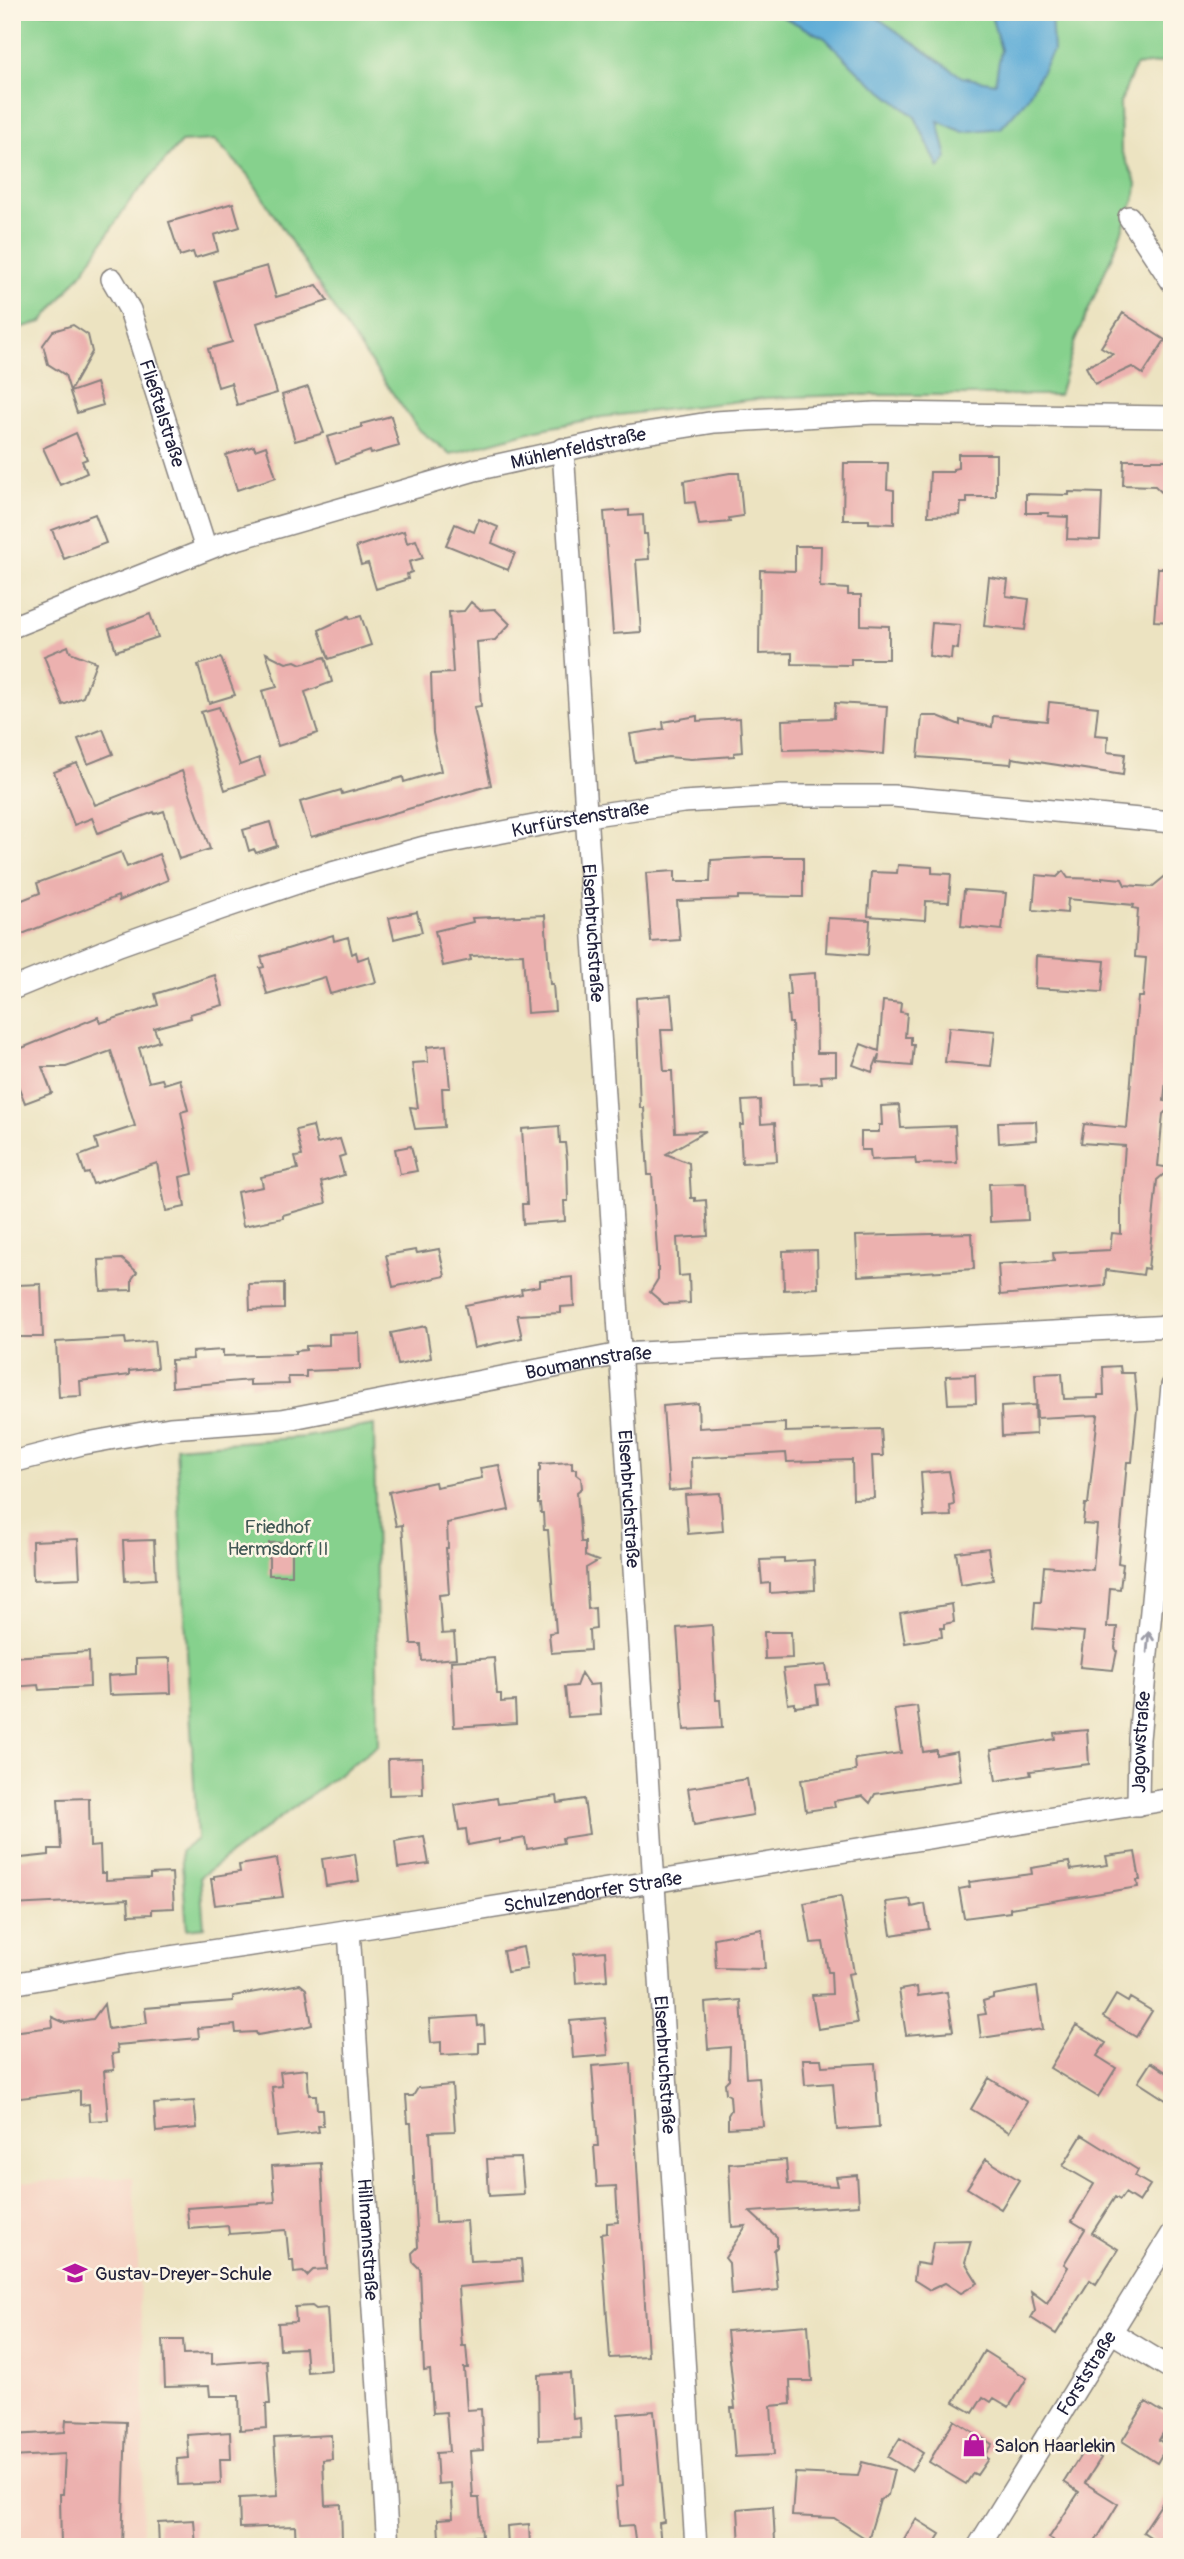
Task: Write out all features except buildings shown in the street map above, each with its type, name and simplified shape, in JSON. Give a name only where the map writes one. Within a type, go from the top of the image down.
[{"type":"street","points":[[1129,217],[1172,282]]},
{"type":"street","name":"Fließtalstraße","points":[[112,279],[130,310],[206,549]]},
{"type":"street","name":"Mühlenfeldstraße","points":[[12,627],[206,549],[475,470],[563,449],[715,422],[874,413],[1172,417]]},
{"type":"street","name":"Elsenbruchstraße","points":[[563,449],[696,2547]]},
{"type":"street","name":"Kurfürstenstraße","points":[[12,989],[119,945],[303,881],[424,847],[587,816],[684,802],[782,796],[893,796],[1172,822]]},
{"type":"street","name":"Boumannstraße","points":[[12,1462],[82,1444],[157,1430],[282,1419],[620,1354],[1172,1326]]},
{"type":"street","name":"Jagowstraße","points":[[1138,1805],[1139,1739],[1172,1386]]},
{"type":"street","name":"Schulzendorfer Straße","points":[[12,1984],[129,1963],[1172,1799]]},
{"type":"street","name":"Hillmannstraße","points":[[349,1930],[388,2547]]},
{"type":"street","name":"Forststraße","points":[[978,2547],[1172,2234]]},
{"type":"street","points":[[1111,2332],[1172,2370]]},
{"type":"shaded area","name":"Gustav-Dreyer-Schule","points":[[133,2177],[144,2368],[142,2547],[12,2547],[12,2183]]},
{"type":"green space","points":[[12,12],[1172,12],[1172,66],[1164,62],[1135,66],[1120,103],[1121,151],[1137,183],[1136,194],[1075,341],[1059,395],[847,395],[766,398],[602,417],[537,430],[450,454],[418,429],[347,329],[249,176],[215,140],[181,142],[129,202],[85,269],[42,322],[12,330]]},
{"type":"green space","name":"Friedhof Hermsdorf II","points":[[374,1425],[378,1745],[200,1877],[204,1927],[187,1929],[181,1851],[197,1839],[176,1447],[305,1437]]},
{"type":"water","points":[[773,12],[869,12],[962,77],[995,83],[1001,50],[990,12],[1051,12],[1053,51],[1026,100],[1001,128],[963,132],[938,121],[947,158],[939,168],[915,117],[862,75],[825,38]]},
{"type":"place","name":"Gustav-Dreyer-Schule","points":[[75,2273]]},
{"type":"place","name":"Salon Haarlekin","points":[[974,2445]]}]
